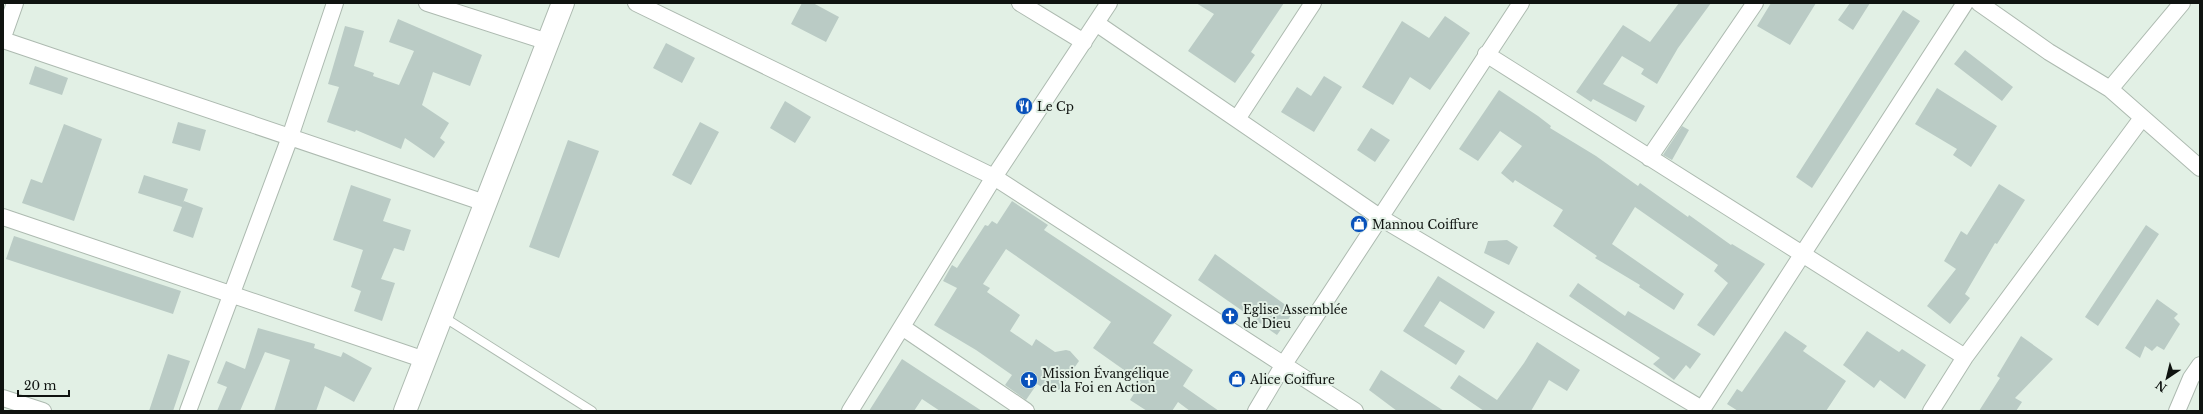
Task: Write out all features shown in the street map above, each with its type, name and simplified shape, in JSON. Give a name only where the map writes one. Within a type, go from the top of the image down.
[{"type":"street","points":[[3,37],[15,3]]},
{"type":"street","points":[[188,411],[290,137],[335,3]]},
{"type":"street","points":[[427,3],[548,42]]},
{"type":"street","points":[[405,411],[563,3]]},
{"type":"street","points":[[636,3],[994,177],[1284,364],[1354,411]]},
{"type":"street","points":[[1020,3],[1084,42]]},
{"type":"street","points":[[850,411],[994,177],[1109,3]]},
{"type":"street","points":[[1237,119],[1313,3]]},
{"type":"street","points":[[1256,411],[1284,364],[1381,218],[1486,54],[1521,3]]},
{"type":"street","points":[[1650,158],[1756,3]]},
{"type":"street","points":[[1096,23],[1381,218],[1702,410],[1965,3]]},
{"type":"street","points":[[1979,3],[2049,52],[2110,89],[2200,168]]},
{"type":"street","points":[[2110,89],[2182,3]]},
{"type":"street","points":[[3,40],[485,203]]},
{"type":"street","points":[[1486,54],[1965,357]]},
{"type":"street","points":[[1931,411],[1965,357],[2142,118]]},
{"type":"street","points":[[3,217],[424,360]]},
{"type":"street","points":[[902,327],[1026,411]]},
{"type":"street","points":[[2177,411],[2192,378],[2200,365]]},
{"type":"street","points":[[3,398],[43,411]]},
{"type":"lane","points":[[442,316],[592,411]]},
{"type":"building","points":[[802,3],[813,3],[839,17],[826,42],[791,24]]},
{"type":"building","points":[[1196,3],[1284,3],[1251,52],[1255,55],[1235,83],[1188,51],[1214,14]]},
{"type":"building","points":[[1679,3],[1711,3],[1678,48],[1657,84],[1641,74],[1644,69],[1622,56],[1603,84],[1645,106],[1636,122],[1593,99],[1591,102],[1576,92],[1623,25],[1650,42]]},
{"type":"building","points":[[1771,3],[1816,3],[1790,45],[1757,26]]},
{"type":"building","points":[[1850,3],[1870,3],[1853,30],[1838,20]]},
{"type":"building","points":[[1903,10],[1920,21],[1812,188],[1796,177]]},
{"type":"building","points":[[1445,16],[1470,33],[1430,90],[1410,77],[1393,105],[1362,87],[1402,21],[1429,38]]},
{"type":"building","points":[[398,19],[482,55],[470,86],[433,72],[422,105],[449,123],[440,138],[445,142],[434,158],[405,138],[401,149],[356,130],[355,132],[327,122],[339,87],[328,84],[345,26],[364,31],[354,66],[374,73],[373,76],[399,85],[414,51],[389,42]]},
{"type":"building","points":[[666,43],[695,58],[682,83],[653,68]]},
{"type":"building","points":[[1965,50],[2013,87],[2002,101],[1954,64]]},
{"type":"building","points":[[35,66],[68,78],[62,95],[29,84]]},
{"type":"building","points":[[1324,76],[1342,87],[1314,132],[1281,112],[1297,87],[1311,96]]},
{"type":"building","points":[[1937,88],[1997,126],[1971,167],[1953,155],[1957,149],[1915,124]]},
{"type":"building","points":[[1499,90],[1538,116],[1551,126],[1550,128],[1596,156],[1638,186],[1640,183],[1731,245],[1732,244],[1765,264],[1714,336],[1697,325],[1728,283],[1714,271],[1718,265],[1635,207],[1612,244],[1684,294],[1674,310],[1639,287],[1640,285],[1595,258],[1597,256],[1553,226],[1563,210],[1515,180],[1513,183],[1501,173],[1522,146],[1500,131],[1478,161],[1459,149]]},
{"type":"building","points":[[785,101],[811,117],[795,143],[770,128]]},
{"type":"building","points":[[178,122],[206,130],[200,151],[172,143]]},
{"type":"building","points":[[700,122],[719,132],[691,185],[672,175]]},
{"type":"building","points":[[64,124],[102,139],[74,221],[22,203],[31,179],[42,183]]},
{"type":"building","points":[[1682,126],[1689,130],[1672,160],[1663,155]]},
{"type":"building","points":[[1371,128],[1390,140],[1375,162],[1357,150]]},
{"type":"building","points":[[568,140],[599,151],[559,258],[529,247]]},
{"type":"building","points":[[144,175],[188,189],[183,203],[184,201],[203,208],[193,238],[173,231],[182,207],[138,193]]},
{"type":"building","points":[[1999,184],[2025,200],[1997,244],[1995,243],[1965,294],[1970,298],[1950,324],[1927,306],[1956,269],[1944,261],[1961,231],[1967,235]]},
{"type":"building","points":[[351,185],[391,199],[383,221],[411,230],[404,251],[394,248],[381,279],[395,283],[382,321],[354,311],[361,291],[351,287],[363,250],[333,240]]},
{"type":"building","points":[[1012,201],[1048,225],[1044,230],[1172,315],[1153,343],[1193,370],[1183,386],[1219,411],[1190,411],[1178,402],[1172,411],[1147,411],[1130,400],[1141,382],[1093,348],[1111,322],[1006,249],[983,284],[990,288],[987,292],[1020,315],[1010,331],[1032,346],[1036,339],[1055,352],[1066,350],[1070,351],[1079,361],[1059,390],[1055,387],[1051,393],[1037,384],[1026,400],[1005,385],[1012,375],[976,350],[934,325],[957,288],[943,281],[952,265],[957,268],[985,225],[988,226],[992,221],[997,224]]},
{"type":"building","points":[[2146,225],[2159,234],[2098,326],[2085,317]]},
{"type":"building","points":[[14,236],[181,291],[173,314],[6,259]]},
{"type":"building","points":[[1507,240],[1518,247],[1509,265],[1484,253],[1488,241]]},
{"type":"building","points":[[1215,254],[1294,311],[1277,335],[1198,280]]},
{"type":"building","points":[[1438,276],[1495,312],[1484,329],[1440,301],[1424,326],[1465,351],[1456,365],[1403,331]]},
{"type":"building","points":[[1578,283],[1625,316],[1628,311],[1701,354],[1690,369],[1686,365],[1674,380],[1653,364],[1660,358],[1569,296]]},
{"type":"building","points":[[2157,299],[2178,314],[2174,318],[2180,324],[2164,350],[2157,346],[2152,351],[2145,346],[2140,358],[2125,348]]},
{"type":"building","points":[[258,328],[315,344],[314,348],[341,357],[343,352],[372,368],[354,402],[325,386],[316,411],[274,411],[290,360],[265,352],[240,411],[217,411],[227,387],[217,383],[226,361],[245,369]]},
{"type":"building","points":[[1785,331],[1807,346],[1803,351],[1846,381],[1826,411],[1738,411],[1727,404],[1737,389],[1742,392]]},
{"type":"building","points":[[1867,331],[1899,352],[1902,349],[1926,365],[1905,399],[1880,380],[1874,388],[1843,365]]},
{"type":"building","points":[[2021,336],[2053,359],[2015,398],[2022,402],[2016,411],[1979,411],[2000,378],[1997,376]]},
{"type":"building","points":[[1537,342],[1580,370],[1567,391],[1549,380],[1531,411],[1484,411],[1450,388],[1459,375],[1497,400],[1524,363]]},
{"type":"building","points":[[168,354],[190,361],[173,411],[149,411]]},
{"type":"building","points":[[902,359],[982,411],[940,411],[922,399],[914,411],[869,411]]},
{"type":"building","points":[[1381,370],[1444,411],[1397,411],[1369,390]]},
{"type":"place","name":"Le Cp","points":[[1024,106]]},
{"type":"place","name":"Mannou Coiffure","points":[[1359,224]]},
{"type":"place","name":"Eglise Assemblée de Dieu","points":[[1230,316]]},
{"type":"place","name":"Alice Coiffure","points":[[1237,379]]},
{"type":"place","name":"Mission Évangélique de la Foi en Action","points":[[1029,380]]}]
